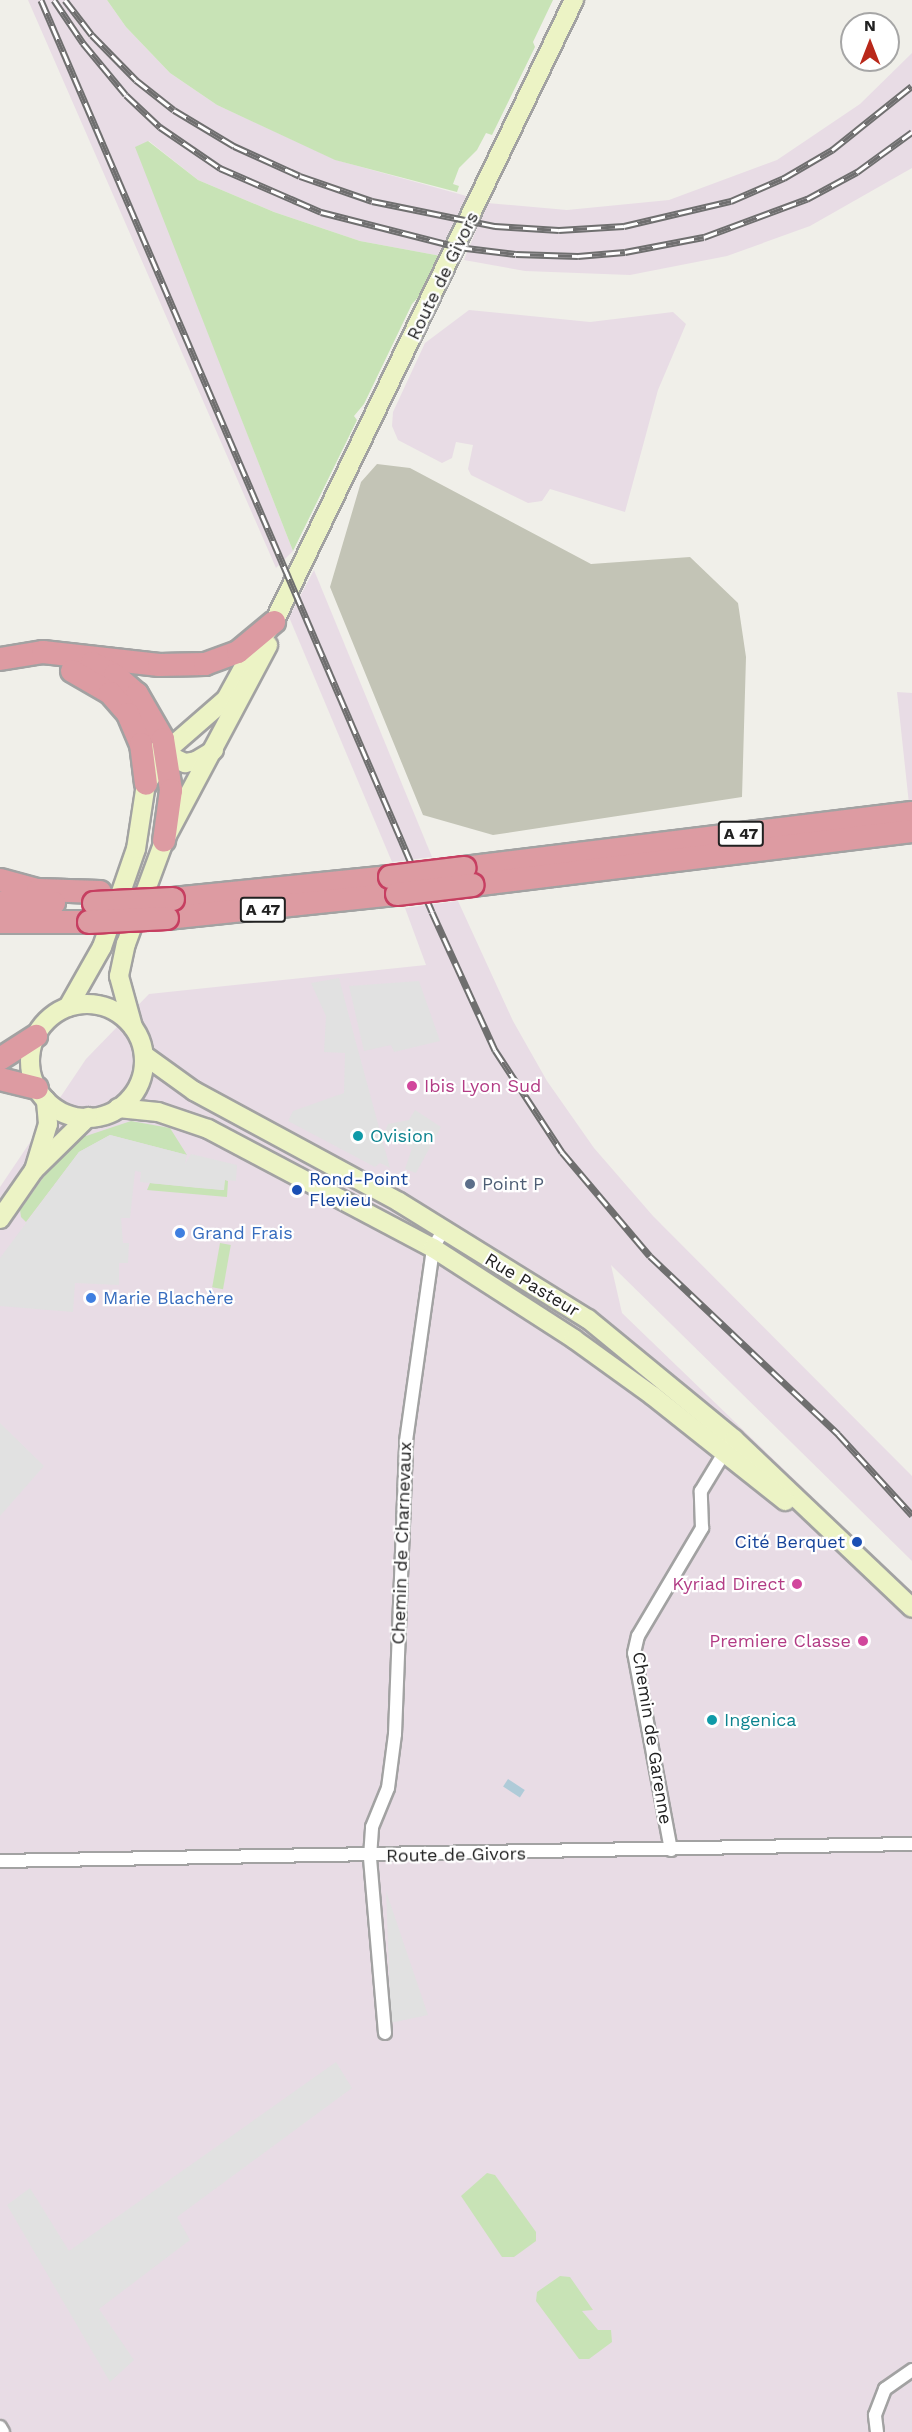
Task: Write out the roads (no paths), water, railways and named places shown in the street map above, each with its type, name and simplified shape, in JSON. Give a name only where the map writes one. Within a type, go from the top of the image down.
[{"type":"highway","points":[[0,659],[43,652],[173,666],[205,664],[238,652],[274,622]]},
{"type":"highway","points":[[82,658],[115,675],[137,694],[157,725],[166,755],[171,802],[164,841]]},
{"type":"highway","points":[[0,673],[37,666],[81,674],[111,693],[136,731],[144,754],[146,784]]},
{"type":"highway","name":"A 47","points":[[0,903],[94,906],[172,903],[393,886],[572,864],[912,813]]},
{"type":"highway","name":"A 47","points":[[572,864],[912,831]]},
{"type":"highway","points":[[0,880],[94,906]]},
{"type":"highway","name":"A 47","points":[[172,903],[204,897],[393,886]]},
{"type":"highway","name":"A 47","points":[[0,922],[94,906]]},
{"type":"highway","points":[[0,1059],[36,1036]]},
{"type":"highway","points":[[0,1079],[42,1094]]},
{"type":"main road","name":"Route de Givors","points":[[274,622],[311,551],[574,0]]},
{"type":"main road","points":[[42,1094],[70,1115],[88,1117],[118,1108],[138,1085],[144,1055],[120,986],[121,961],[164,841],[268,648],[274,622]]},
{"type":"main road","points":[[34,1170],[48,1124],[42,1094],[30,1062],[36,1036],[52,1016],[68,1007],[86,980],[106,937],[136,849],[146,784],[166,755],[226,699],[254,648],[274,622]]},
{"type":"main road","points":[[136,731],[166,755],[190,762],[215,750]]},
{"type":"main road","points":[[68,1007],[104,1006],[133,1027]]},
{"type":"main road","name":"Rue Pasteur","points":[[144,1055],[194,1091],[316,1155],[588,1319],[729,1446],[878,1574],[912,1608]]},
{"type":"main road","name":"Rue Pasteur","points":[[118,1108],[158,1112],[208,1129],[433,1248],[574,1339],[729,1446]]},
{"type":"main road","points":[[0,1219],[34,1170],[88,1117]]},
{"type":"street","name":"Chemin de Charnevaux","points":[[385,2033],[370,1857],[372,1827],[388,1788],[395,1734],[406,1441],[433,1248],[442,1230]]},
{"type":"street","name":"Chemin de Garenne","points":[[671,1850],[634,1653],[638,1636],[702,1528],[701,1491],[729,1446]]},
{"type":"street","name":"Route de Givors","points":[[0,1861],[370,1857],[912,1844]]},
{"type":"street","points":[[877,2432],[875,2415],[885,2389],[912,2370]]},
{"type":"street","points":[[0,2427],[3,2432]]},
{"type":"water","points":[[508,1779],[525,1790],[520,1797],[503,1787]]},
{"type":"railway","points":[[41,0],[432,912],[495,1050],[562,1152],[650,1256],[838,1434],[912,1515]]},
{"type":"railway","points":[[54,0],[83,43],[126,95],[160,127],[220,168],[321,212],[458,247],[516,254],[578,256],[625,252],[704,237],[807,199],[857,172],[912,132]]},
{"type":"railway","points":[[65,0],[92,35],[136,80],[174,110],[234,146],[300,176],[372,201],[495,226],[559,230],[624,226],[731,201],[784,178],[832,150],[912,86]]},
{"type":"place","name":"Ibis Lyon Sud","points":[[412,1086]]},
{"type":"place","name":"Ovision","points":[[358,1136]]},
{"type":"place","name":"Point P","points":[[470,1184]]},
{"type":"place","name":"Rond-Point Flevieu","points":[[297,1190]]},
{"type":"place","name":"Grand Frais","points":[[180,1233]]},
{"type":"place","name":"Marie Blachère","points":[[91,1298]]},
{"type":"place","name":"Cité Berquet","points":[[857,1542]]},
{"type":"place","name":"Kyriad Direct","points":[[797,1584]]},
{"type":"place","name":"Premiere Classe","points":[[863,1641]]},
{"type":"place","name":"Ingenica","points":[[712,1720]]}]
